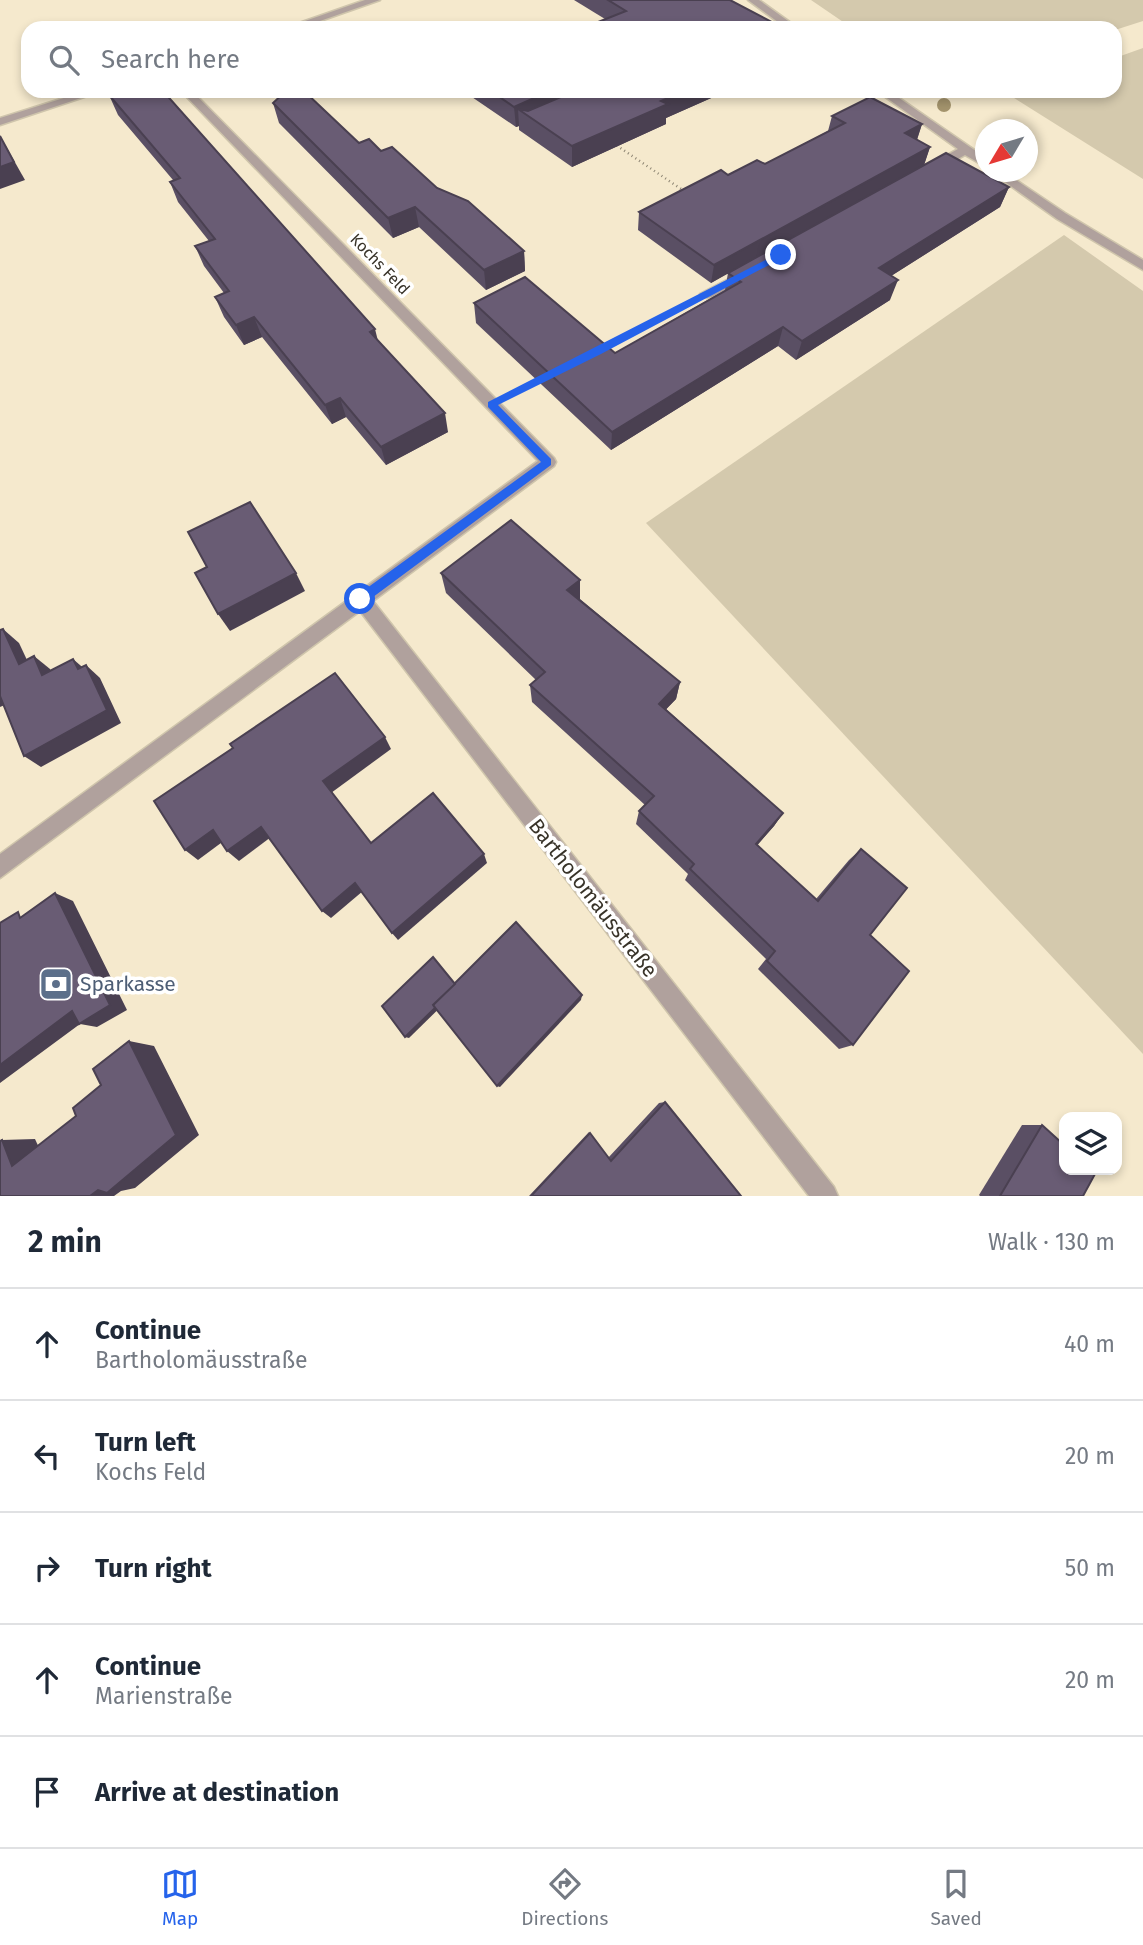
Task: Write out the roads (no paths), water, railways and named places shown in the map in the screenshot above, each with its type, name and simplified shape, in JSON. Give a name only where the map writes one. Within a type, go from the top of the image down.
[{"type":"street","points":[[311,21],[375,0]]},
{"type":"street","points":[[753,0],[775,21]]},
{"type":"street","points":[[0,122],[75,98]]},
{"type":"street","name":"Kochs Feld","points":[[193,98],[548,462],[360,599]]},
{"type":"street","points":[[892,98],[975,156]]},
{"type":"street","points":[[919,176],[965,149]]},
{"type":"street","points":[[1011,182],[1143,266]]},
{"type":"street","points":[[707,295],[760,266]]},
{"type":"street","points":[[0,867],[360,599]]},
{"type":"street","name":"Bartholomäusstraße","points":[[360,599],[825,1196]]},
{"type":"place","name":"Sparkasse","points":[[56,984]]}]
